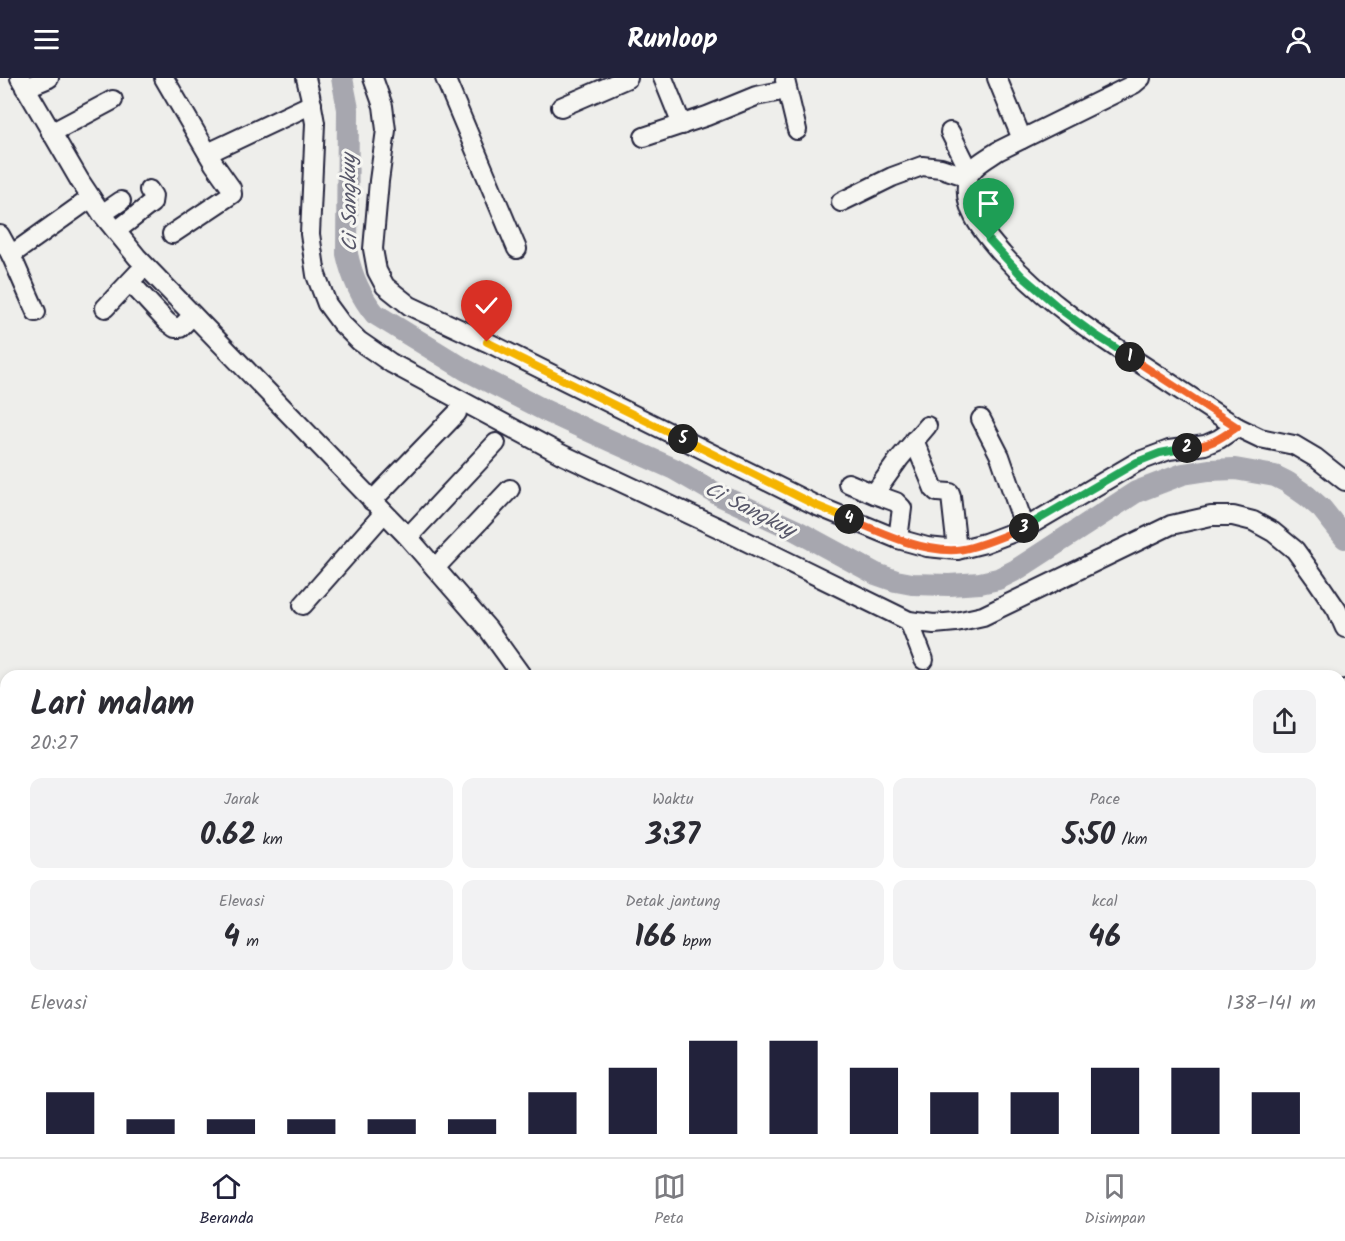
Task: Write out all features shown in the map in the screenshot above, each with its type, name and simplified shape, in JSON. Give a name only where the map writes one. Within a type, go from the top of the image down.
[{"type":"street","points":[[49,78],[23,83],[51,133],[102,214],[146,266],[408,537],[488,629],[518,670]]},
{"type":"street","points":[[164,78],[231,188],[232,194],[172,234]]},
{"type":"street","points":[[306,78],[315,123],[310,234],[316,275],[327,304],[341,324],[359,341],[391,363],[561,453],[909,621],[934,624],[983,616],[1171,525],[1211,516],[1233,516],[1253,521],[1273,532],[1294,550],[1317,579],[1337,610],[1345,628]]},
{"type":"street","points":[[373,78],[383,106],[386,130],[373,249],[380,279],[385,286],[410,306],[815,505],[898,539],[927,547],[957,550],[985,543],[1025,528],[1137,462],[1169,450],[1205,446],[1237,427]]},
{"type":"street","points":[[445,78],[517,249]]},
{"type":"street","points":[[561,107],[628,78]]},
{"type":"street","points":[[663,78],[682,124]]},
{"type":"street","points":[[997,78],[1022,139]]},
{"type":"street","points":[[970,174],[982,162],[998,152],[1134,84],[1141,78]]},
{"type":"street","points":[[644,137],[707,116],[786,84],[797,130]]},
{"type":"street","points":[[51,133],[113,100]]},
{"type":"street","points":[[208,153],[312,104]]},
{"type":"street","points":[[950,132],[970,174],[967,191],[974,217],[989,240],[1022,276],[1094,334],[1237,427],[1260,438],[1294,445],[1316,458],[1345,481]]},
{"type":"street","points":[[841,202],[891,177],[922,166],[970,174]]},
{"type":"street","points":[[116,231],[152,203],[153,196],[149,190]]},
{"type":"street","points":[[10,255],[91,198]]},
{"type":"street","points":[[102,214],[121,201]]},
{"type":"street","points":[[0,235],[36,312]]},
{"type":"street","points":[[105,308],[146,266]]},
{"type":"street","points":[[130,282],[175,328],[180,328],[193,315]]},
{"type":"street","points":[[303,605],[378,507],[457,413]]},
{"type":"street","points":[[981,419],[1000,456],[1025,528]]},
{"type":"street","points":[[874,494],[898,459],[927,426]]},
{"type":"street","points":[[914,440],[936,492],[950,493],[957,550]]},
{"type":"street","points":[[408,537],[496,443]]},
{"type":"street","points":[[848,483],[896,502],[902,508],[898,539]]},
{"type":"street","points":[[435,568],[510,489]]},
{"type":"street","points":[[909,621],[924,660]]},
{"type":"waterway","name":"Ci Sangkuy","points":[[342,78],[348,109],[347,254],[357,286],[375,314],[466,370],[546,411],[674,469],[719,495],[795,530],[876,574],[912,584],[949,585],[998,579],[1016,570],[1136,492],[1183,474],[1209,470],[1235,469],[1275,476],[1307,496],[1322,509],[1345,538]]},
{"type":"route","points":[[487,342],[815,505],[898,539],[927,547],[957,550],[985,543],[1025,528],[1137,462],[1169,450],[1205,446],[1237,427],[1064,312],[1022,276],[989,240]]}]
